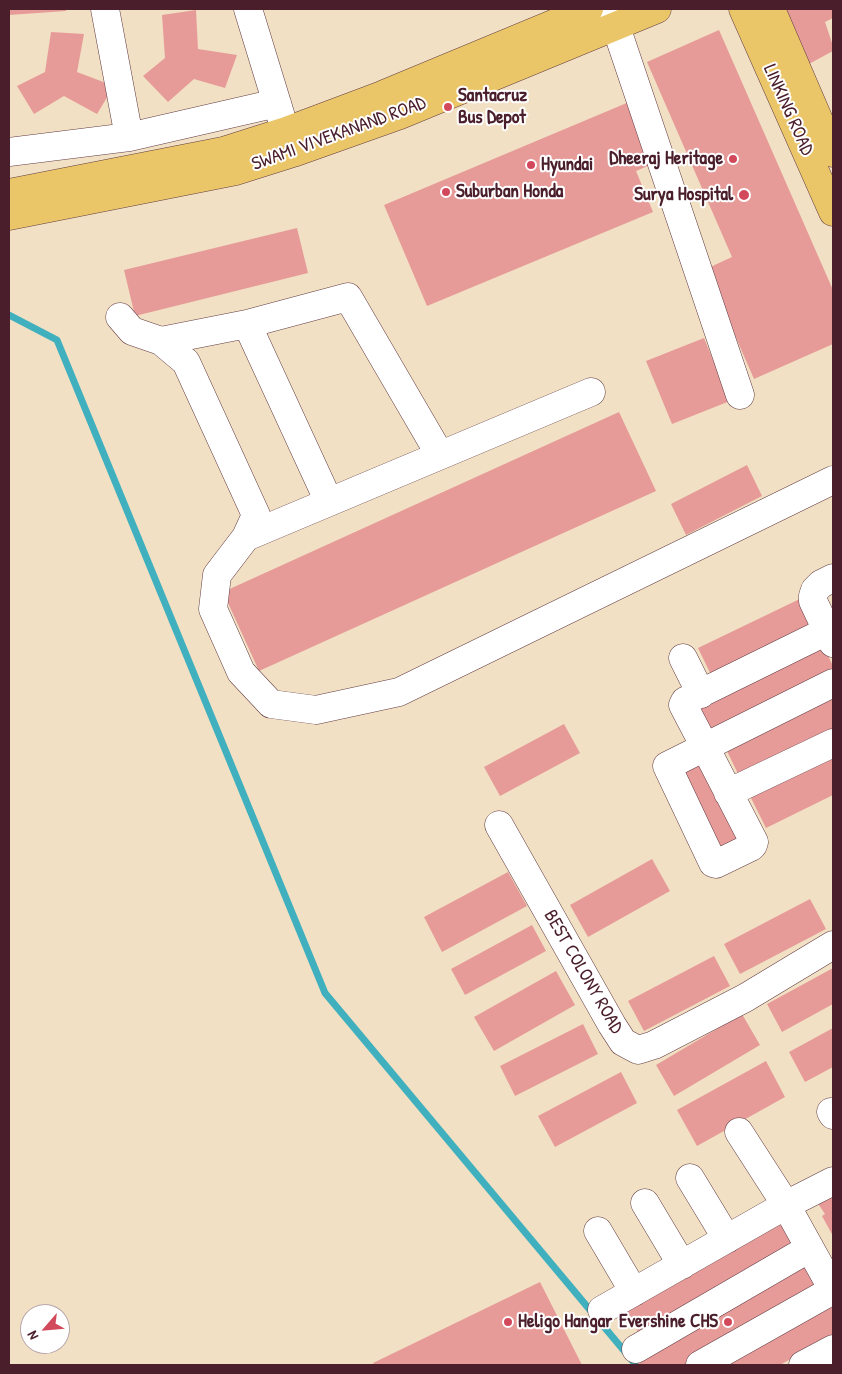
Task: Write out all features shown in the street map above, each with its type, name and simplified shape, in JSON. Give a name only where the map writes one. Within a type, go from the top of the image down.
[{"type":"main road","name":"SWAMI VIVEKANAND ROAD","points":[[522,50],[589,9]]},
{"type":"main road","name":"SWAMI VIVEKANAND ROAD","points":[[9,216],[67,193],[223,151],[289,142],[382,96],[522,50],[612,17],[657,9]]},
{"type":"main road","name":"LINKING ROAD","points":[[743,9],[833,212]]},
{"type":"main road","name":"LINKING ROAD","points":[[771,9],[833,153]]},
{"type":"main road","name":"SWAMI VIVEKANAND ROAD","points":[[9,193],[67,193]]},
{"type":"street","points":[[105,9],[129,137]]},
{"type":"street","points":[[248,9],[289,142]]},
{"type":"street","points":[[612,17],[740,395]]},
{"type":"street","points":[[9,152],[129,137],[277,103]]},
{"type":"street","points":[[161,341],[247,324],[348,296],[440,456]]},
{"type":"street","points":[[120,317],[132,331],[161,341],[186,362],[256,515],[246,538],[217,574],[213,609],[241,672],[271,704],[316,710],[398,692],[833,480]]},
{"type":"street","points":[[247,324],[329,502]]},
{"type":"street","points":[[246,538],[591,392]]},
{"type":"street","points":[[831,632],[812,596],[821,584],[833,578]]},
{"type":"street","points":[[831,632],[828,608],[833,596]]},
{"type":"street","points":[[831,632],[685,701],[683,705],[705,746],[754,842],[753,845],[716,864],[713,863],[667,766],[705,746],[833,684]]},
{"type":"street","points":[[683,658],[701,694]]},
{"type":"street","points":[[728,793],[833,743]]},
{"type":"street","name":"BEST COLONY ROAD","points":[[499,825],[612,1026],[623,1042],[638,1050],[654,1045],[745,998],[833,945]]},
{"type":"street","points":[[700,1365],[833,1290],[786,1205],[739,1132]]},
{"type":"street","points":[[690,1178],[727,1239]]},
{"type":"street","points":[[602,1310],[786,1205],[833,1181]]},
{"type":"street","points":[[645,1203],[682,1265]]},
{"type":"street","points":[[598,1231],[634,1292]]},
{"type":"street","points":[[636,1349],[810,1248]]},
{"type":"street","points":[[803,1365],[833,1349]]},
{"type":"building","points":[[9,9],[66,9],[66,11],[9,15]]},
{"type":"building","points":[[782,9],[833,9],[833,18],[825,22],[833,51],[807,65]]},
{"type":"building","points":[[196,10],[198,49],[237,55],[225,88],[194,79],[168,102],[143,76],[165,58],[162,15]]},
{"type":"building","name":"Dheeraj Heritage","points":[[719,30],[833,290],[833,344],[754,379],[706,269],[732,257],[647,62]]},
{"type":"building","points":[[51,32],[84,34],[77,72],[114,86],[97,114],[64,96],[34,114],[17,86],[45,72]]},
{"type":"building","points":[[629,102],[655,163],[636,171],[653,212],[427,306],[384,205]]},
{"type":"building","points":[[297,228],[308,273],[135,316],[124,270]]},
{"type":"building","points":[[704,338],[730,401],[672,424],[646,361]]},
{"type":"building","points":[[619,412],[656,491],[259,671],[223,592]]},
{"type":"building","points":[[747,465],[762,496],[686,535],[671,504]]},
{"type":"building","points":[[808,595],[824,628],[714,681],[698,648]]},
{"type":"building","points":[[821,641],[833,666],[833,679],[708,740],[690,704]]},
{"type":"building","points":[[833,689],[833,735],[741,780],[723,743]]},
{"type":"building","points":[[564,724],[580,753],[500,796],[484,767]]},
{"type":"building","points":[[833,747],[833,795],[766,828],[747,790]]},
{"type":"building","points":[[704,755],[746,840],[713,856],[671,771]]},
{"type":"building","points":[[652,859],[670,891],[588,937],[570,905]]},
{"type":"building","points":[[508,872],[527,906],[442,952],[424,917]]},
{"type":"building","points":[[810,899],[826,929],[740,974],[724,944]]},
{"type":"building","points":[[532,925],[546,951],[465,995],[451,969]]},
{"type":"building","points":[[714,956],[730,986],[644,1031],[628,1001]]},
{"type":"building","points":[[833,968],[833,1004],[782,1032],[767,1004]]},
{"type":"building","points":[[556,971],[575,1005],[494,1051],[474,1017]]},
{"type":"building","points":[[742,1014],[760,1045],[674,1096],[656,1065]]},
{"type":"building","points":[[583,1024],[598,1054],[515,1096],[500,1066]]},
{"type":"building","points":[[833,1028],[833,1067],[805,1082],[789,1052]]},
{"type":"building","points":[[766,1061],[785,1097],[697,1146],[677,1110]]},
{"type":"building","points":[[621,1072],[637,1103],[555,1147],[538,1116]]},
{"type":"building","points":[[833,1187],[833,1236],[822,1216],[825,1214],[817,1202]]},
{"type":"building","points":[[786,1216],[803,1246],[642,1339],[624,1308]]},
{"type":"building","name":"Evershine CHS","points":[[805,1256],[823,1289],[688,1365],[639,1365],[633,1355]]},
{"type":"building","name":"Heligo Hangar","points":[[540,1282],[582,1365],[374,1365],[373,1363]]},
{"type":"building","points":[[826,1298],[833,1310],[833,1335],[780,1365],[709,1365]]},
{"type":"waterway","points":[[9,315],[57,340],[325,993],[636,1365]]},
{"type":"place","name":"Santacruz Bus Depot","points":[[448,107]]},
{"type":"place","name":"Dheeraj Heritage","points":[[733,159]]},
{"type":"place","name":"Hyundai","points":[[531,165]]},
{"type":"place","name":"Suburban Honda","points":[[446,192]]},
{"type":"place","name":"Surya Hospital","points":[[744,195]]},
{"type":"place","name":"Heligo Hangar","points":[[508,1322]]},
{"type":"place","name":"Evershine CHS","points":[[728,1322]]}]
